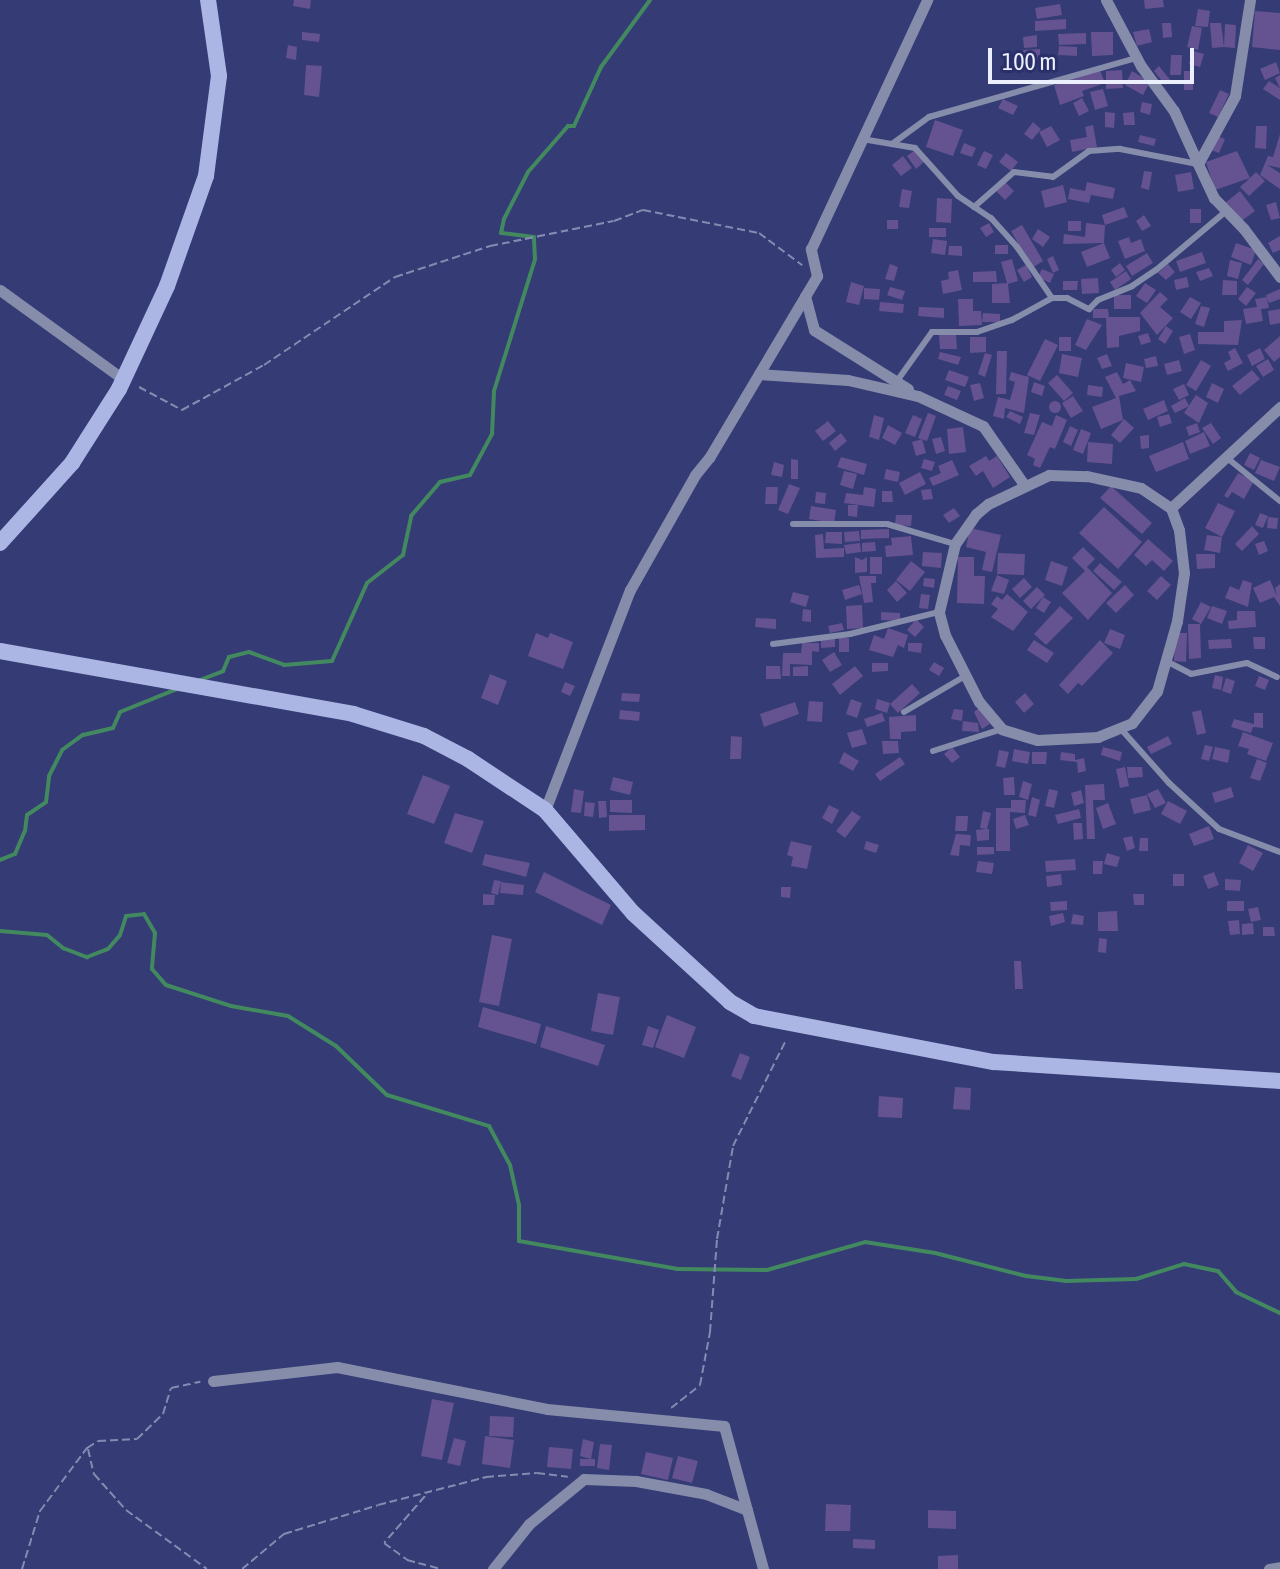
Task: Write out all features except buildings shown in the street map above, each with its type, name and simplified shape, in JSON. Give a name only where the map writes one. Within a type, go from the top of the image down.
[{"type":"street","points":[[0,543],[72,463],[123,379],[167,286],[206,176],[219,76],[208,0]]},
{"type":"street","points":[[545,810],[630,590],[695,475],[817,276],[811,249],[927,0]]},
{"type":"street","points":[[1106,0],[1136,58],[1174,111],[1198,164],[1225,212],[1244,229],[1280,277]]},
{"type":"street","points":[[1198,164],[1235,96],[1250,0]]},
{"type":"street","points":[[0,290],[123,379]]},
{"type":"street","points":[[805,296],[814,330],[918,396],[983,426],[1025,486]]},
{"type":"street","points":[[759,374],[848,380],[918,396]]},
{"type":"street","points":[[1171,508],[1280,407]]},
{"type":"street","points":[[1049,475],[1087,476],[1141,488],[1171,508],[1179,530],[1184,573],[1166,661],[1157,691],[1146,710],[1121,729],[1098,737],[1037,740],[1002,729],[979,702],[965,676],[945,635],[939,612],[940,597],[955,544],[976,514],[988,504],[1049,475]]},
{"type":"street","points":[[0,651],[353,714],[424,736],[468,759],[545,810],[633,913],[730,1002],[754,1016],[994,1062],[1280,1081]]},
{"type":"street","points":[[213,1381],[337,1367],[547,1409],[724,1426],[763,1569]]},
{"type":"street","points":[[493,1569],[529,1524],[584,1479],[636,1481],[706,1494],[747,1510]]},
{"type":"street","points":[[1269,1569],[1280,1567]]},
{"type":"lane","points":[[892,144],[929,117],[1136,58]]},
{"type":"lane","points":[[862,139],[915,148],[958,196],[991,218],[1017,247],[1052,298]]},
{"type":"lane","points":[[974,207],[1014,172],[1053,177],[1089,151],[1120,149],[1198,164]]},
{"type":"lane","points":[[896,382],[932,332],[977,332],[1012,320],[1052,298],[1067,298],[1089,309],[1098,300],[1132,286],[1156,270],[1225,212]]},
{"type":"lane","points":[[1226,457],[1280,501]]},
{"type":"lane","points":[[793,524],[887,524],[955,544]]},
{"type":"lane","points":[[773,644],[850,634],[939,612]]},
{"type":"lane","points":[[1166,661],[1191,674],[1247,663],[1277,677]]},
{"type":"lane","points":[[904,712],[965,676]]},
{"type":"lane","points":[[933,751],[1002,729]]},
{"type":"lane","points":[[1121,729],[1169,783],[1219,829],[1280,852]]},
{"type":"path","points":[[123,379],[182,410],[264,365],[395,277],[490,246],[614,221],[643,210],[759,233],[817,276]]},
{"type":"path","points":[[659,1418],[700,1385],[710,1332],[716,1251],[733,1146],[794,1025]]},
{"type":"path","points":[[22,1569],[40,1511],[87,1448],[98,1441],[137,1439],[163,1414],[171,1388],[213,1381]]},
{"type":"path","points":[[87,1448],[94,1474],[126,1510],[207,1569]]},
{"type":"path","points":[[242,1569],[284,1534],[486,1477],[537,1473],[584,1479]]},
{"type":"path","points":[[426,1495],[384,1543],[407,1560],[441,1569]]},
{"type":"waterway","points":[[200,680],[223,671],[229,657],[249,652],[284,665],[332,661],[367,583],[403,555],[411,516],[440,482],[470,475],[492,434],[494,391],[535,259],[534,237],[501,233],[504,219],[528,172],[568,126],[574,126],[601,67],[650,0]]},
{"type":"waterway","points":[[0,860],[15,854],[25,831],[27,815],[46,802],[49,776],[62,750],[83,735],[113,728],[120,712],[177,689]]},
{"type":"waterway","points":[[0,931],[47,935],[63,948],[87,957],[108,949],[120,935],[126,916],[144,914],[155,933],[152,969],[166,985],[231,1006],[288,1016],[336,1046],[387,1095],[489,1126],[510,1165],[519,1205],[519,1241],[677,1269],[767,1270],[865,1242],[935,1253],[1026,1276],[1065,1281],[1136,1279],[1184,1264],[1218,1271],[1236,1292],[1280,1313]]}]
